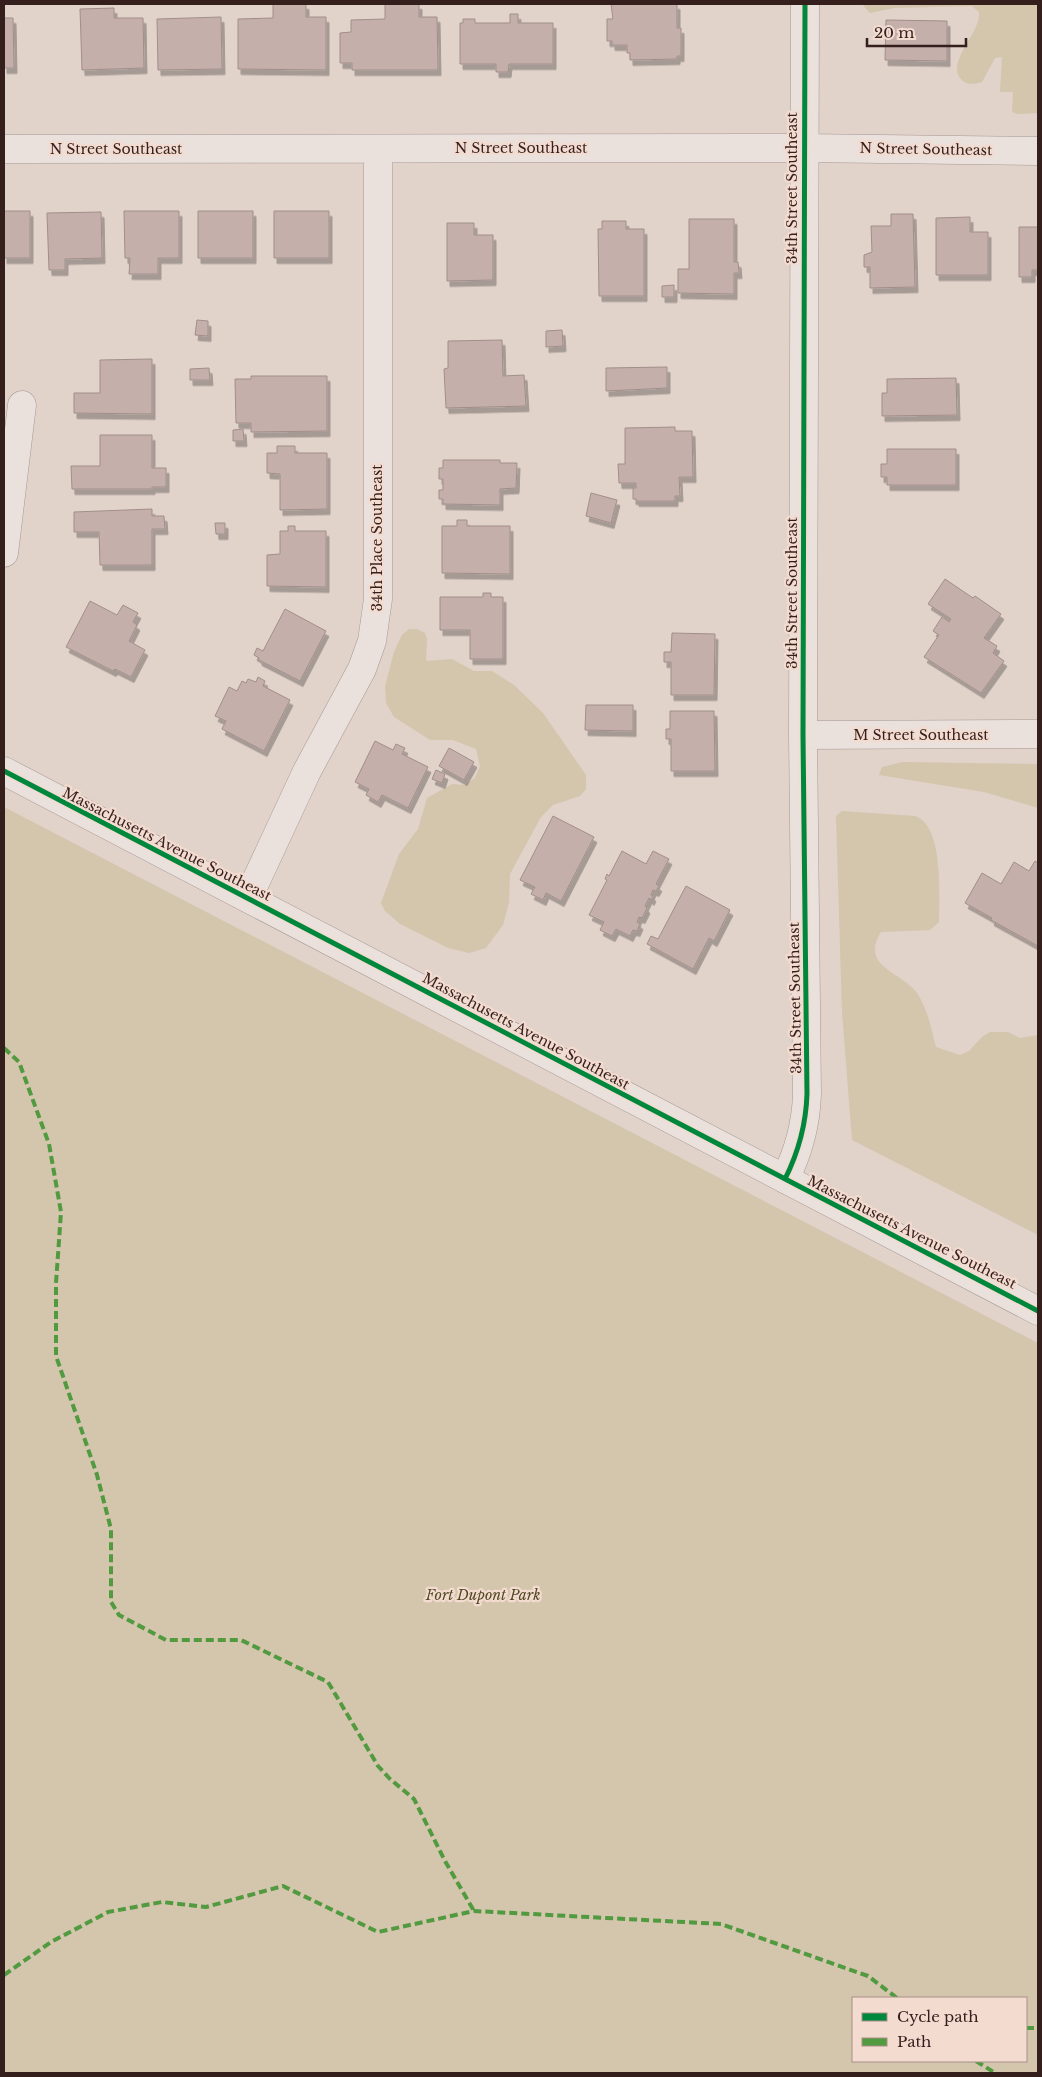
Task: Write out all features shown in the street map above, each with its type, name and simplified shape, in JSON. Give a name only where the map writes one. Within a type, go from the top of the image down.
[{"type":"street","name":"34th Street Southeast","points":[[785,1179],[796,1157],[801,1141],[807,1094],[803,735],[803,148],[805,4]]},
{"type":"street","name":"N Street Southeast","points":[[4,149],[803,148],[1038,151]]},
{"type":"street","name":"34th Place Southeast","points":[[248,898],[290,807],[362,669],[375,627],[378,599],[378,149]]},
{"type":"street","points":[[4,554],[22,405]]},
{"type":"street","name":"M Street Southeast","points":[[803,735],[1038,734]]},
{"type":"street","name":"Massachusetts Avenue Southeast","points":[[4,771],[1038,1311]]},
{"type":"green space","points":[[862,4],[1038,4],[1038,113],[1018,114],[1012,112],[1013,92],[1000,92],[1002,57],[995,58],[982,82],[967,83],[960,78],[957,72],[959,59],[979,20],[979,12],[972,6],[894,8],[870,13]]},
{"type":"green space","points":[[409,629],[417,629],[425,633],[427,639],[426,661],[452,659],[474,671],[492,671],[514,685],[543,713],[586,775],[586,789],[580,796],[553,805],[541,817],[510,874],[509,903],[503,925],[486,948],[469,953],[448,948],[400,924],[385,911],[381,903],[399,854],[418,829],[427,798],[452,784],[465,785],[475,778],[480,766],[476,749],[453,740],[430,740],[394,717],[386,703],[385,686],[394,652],[402,635]]},
{"type":"green space","points":[[903,762],[1038,764],[1038,808],[984,792],[879,775],[882,767]]},
{"type":"green space","name":"Fort Dupont Park","points":[[4,807],[1038,1343],[1038,2073],[4,2073]]},
{"type":"green space","points":[[842,811],[915,816],[924,822],[931,833],[938,863],[939,922],[930,930],[881,932],[876,944],[875,953],[885,968],[910,986],[921,999],[927,1013],[936,1047],[960,1055],[969,1051],[982,1037],[990,1032],[1008,1032],[1020,1038],[1038,1035],[1038,1235],[852,1140],[842,1012],[836,816]]},
{"type":"building","points":[[273,4],[306,4],[306,17],[326,17],[326,70],[238,69],[238,19],[273,18]]},
{"type":"building","points":[[385,4],[419,4],[419,17],[437,17],[438,70],[352,70],[352,63],[340,63],[340,33],[351,32],[351,20],[385,19]]},
{"type":"building","points":[[611,4],[677,4],[677,28],[681,28],[681,56],[677,56],[677,59],[630,60],[630,53],[627,53],[627,45],[612,45],[612,41],[607,41],[607,19],[613,19]]},
{"type":"building","points":[[114,8],[114,18],[143,18],[144,68],[82,70],[80,9]]},
{"type":"building","points":[[510,14],[518,14],[518,23],[553,23],[553,64],[509,64],[508,72],[496,72],[496,64],[460,64],[460,23],[463,23],[463,19],[475,19],[475,23],[510,23]]},
{"type":"building","points":[[221,17],[222,69],[158,70],[157,19]]},
{"type":"building","points":[[4,18],[13,18],[14,68],[4,68]]},
{"type":"building","points":[[886,20],[947,21],[947,61],[885,60]]},
{"type":"building","points":[[4,211],[30,211],[30,258],[4,258]]},
{"type":"building","points":[[124,211],[179,211],[179,258],[158,258],[158,274],[129,274],[130,258],[125,258]]},
{"type":"building","points":[[198,211],[253,211],[253,258],[198,258]]},
{"type":"building","points":[[274,211],[329,211],[329,258],[274,258]]},
{"type":"building","points":[[101,212],[102,258],[65,259],[65,270],[49,270],[47,213]]},
{"type":"building","points":[[891,214],[913,214],[915,287],[870,288],[870,267],[864,267],[864,255],[872,252],[871,226],[891,226]]},
{"type":"building","points":[[970,217],[970,232],[988,232],[988,275],[936,275],[936,218]]},
{"type":"building","points":[[689,219],[734,219],[734,262],[738,262],[739,273],[734,273],[734,294],[678,293],[678,269],[689,269]]},
{"type":"building","points":[[602,221],[626,221],[626,229],[644,229],[644,296],[599,296],[598,229],[602,229]]},
{"type":"building","points":[[447,223],[474,223],[474,235],[493,235],[493,280],[447,281]]},
{"type":"building","points":[[1019,227],[1038,227],[1038,270],[1032,270],[1032,277],[1019,277]]},
{"type":"building","points":[[674,285],[674,297],[662,297],[662,286]]},
{"type":"building","points":[[197,320],[208,321],[208,336],[195,335]]},
{"type":"building","points":[[562,330],[563,346],[546,347],[546,331]]},
{"type":"building","points":[[502,340],[503,376],[524,375],[526,406],[446,408],[444,369],[448,368],[448,341]]},
{"type":"building","points":[[152,359],[152,414],[74,413],[74,393],[100,393],[100,360]]},
{"type":"building","points":[[667,367],[667,388],[606,391],[606,368]]},
{"type":"building","points":[[209,368],[210,380],[190,380],[190,369]]},
{"type":"building","points":[[251,376],[327,376],[327,431],[251,432],[251,423],[236,423],[235,379],[251,379]]},
{"type":"building","points":[[956,378],[957,415],[882,416],[882,393],[887,393],[887,379]]},
{"type":"building","points":[[675,427],[675,431],[692,431],[693,477],[679,477],[680,496],[675,496],[675,501],[636,501],[636,499],[633,499],[633,488],[636,488],[636,483],[619,483],[618,464],[625,464],[625,428]]},
{"type":"building","points":[[243,429],[244,441],[233,441],[233,430]]},
{"type":"building","points":[[100,435],[152,435],[152,468],[166,468],[166,487],[152,487],[152,489],[72,489],[71,466],[100,466]]},
{"type":"building","points":[[277,446],[295,446],[295,453],[327,453],[327,509],[280,510],[280,474],[267,473],[267,453],[277,453]]},
{"type":"building","points":[[887,449],[956,449],[956,485],[887,485],[887,477],[881,477],[881,464],[887,464]]},
{"type":"building","points":[[443,460],[500,460],[500,463],[517,463],[516,488],[500,489],[500,505],[443,504],[443,499],[439,499],[439,490],[443,490],[443,479],[439,479],[439,468],[443,468]]},
{"type":"building","points":[[591,493],[617,500],[611,523],[586,516]]},
{"type":"building","points":[[152,509],[152,516],[164,516],[165,529],[152,529],[152,565],[100,565],[99,532],[74,532],[74,512]]},
{"type":"building","points":[[457,520],[467,520],[467,526],[510,526],[510,574],[442,573],[442,526],[457,526]]},
{"type":"building","points":[[215,523],[225,523],[225,534],[216,534]]},
{"type":"building","points":[[288,526],[295,526],[295,531],[326,531],[326,587],[267,586],[267,555],[280,554],[280,531],[288,531]]},
{"type":"building","points":[[945,579],[1001,614],[984,638],[997,646],[993,653],[1004,661],[981,693],[924,657],[939,635],[933,631],[942,617],[949,622],[951,619],[928,604]]},
{"type":"building","points":[[483,593],[491,593],[491,597],[503,597],[503,659],[470,659],[470,630],[440,630],[440,597],[483,597]]},
{"type":"building","points":[[90,601],[117,615],[123,605],[138,613],[133,622],[137,625],[129,641],[145,650],[131,677],[115,669],[113,671],[66,647]]},
{"type":"building","points":[[285,609],[326,631],[300,681],[259,660],[254,655],[257,648],[263,651]]},
{"type":"building","points":[[672,633],[715,634],[714,695],[671,695],[671,662],[664,662],[664,652],[671,652]]},
{"type":"building","points":[[258,677],[265,681],[263,686],[290,700],[264,751],[222,729],[226,721],[215,716],[229,687],[237,691],[242,681],[246,683],[248,679],[256,682]]},
{"type":"building","points":[[586,705],[633,705],[633,731],[585,730]]},
{"type":"building","points":[[670,711],[714,711],[715,771],[671,771],[671,739],[666,739],[666,729],[670,729]]},
{"type":"building","points":[[375,741],[393,750],[396,744],[405,748],[402,754],[428,767],[408,808],[382,795],[378,802],[366,795],[369,789],[355,782]]},
{"type":"building","points":[[449,748],[474,762],[464,780],[439,766]]},
{"type":"building","points":[[436,770],[445,774],[442,783],[432,779]]},
{"type":"building","points":[[553,816],[594,837],[561,901],[546,893],[543,900],[531,894],[535,887],[520,880]]},
{"type":"building","points":[[622,851],[646,864],[653,851],[669,859],[656,884],[659,886],[656,891],[653,890],[651,895],[653,896],[651,900],[649,898],[645,906],[647,908],[642,918],[639,917],[637,922],[640,924],[637,931],[633,930],[630,936],[616,929],[612,936],[600,930],[604,922],[589,915],[607,880],[605,879],[607,874],[609,876]]},
{"type":"building","points":[[1035,861],[1038,863],[1038,946],[965,903],[982,873],[1001,884],[1014,862],[1029,871]]},
{"type":"building","points":[[686,886],[730,910],[714,941],[709,938],[693,969],[647,944],[651,936],[658,939]]},
{"type":"marked path","points":[[4,1048],[19,1062],[49,1144],[61,1212],[56,1283],[56,1356],[97,1475],[111,1529],[111,1602],[119,1615],[166,1640],[241,1640],[328,1682],[378,1766],[414,1799],[445,1861],[474,1911]]},
{"type":"marked path","points":[[4,1975],[51,1942],[108,1912],[162,1902],[206,1907],[283,1886],[378,1932],[474,1911],[721,1924],[868,1976],[896,1997]]},
{"type":"marked path","points":[[1027,2028],[1038,2028]]},
{"type":"marked path","points":[[978,2062],[995,2073]]},
{"type":"cycle path","points":[[785,1179],[801,1138],[807,1094],[803,735],[805,4]]},
{"type":"cycle path","points":[[4,771],[1038,1311]]}]
